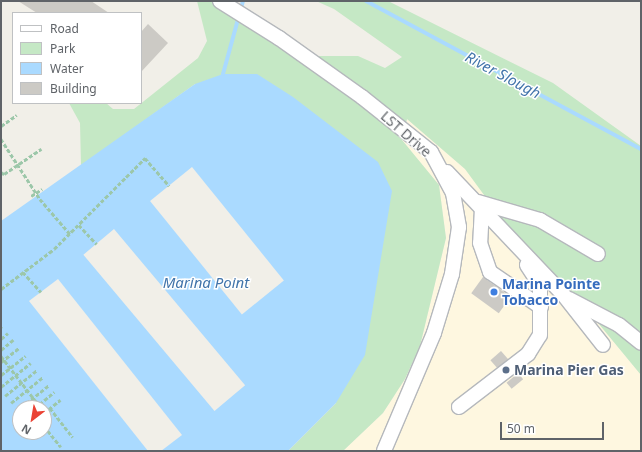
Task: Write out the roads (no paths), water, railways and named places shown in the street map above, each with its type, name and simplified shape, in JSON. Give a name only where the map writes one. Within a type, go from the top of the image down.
[{"type":"street","name":"LST Drive","points":[[220,1],[279,38],[362,97],[431,152],[453,193],[459,227],[452,274],[434,333],[384,451]]},
{"type":"street","points":[[434,158],[564,296],[602,344]]},
{"type":"street","points":[[479,205],[540,220],[598,254]]},
{"type":"street","points":[[479,205],[480,243],[490,272],[541,307]]},
{"type":"street","points":[[459,407],[528,354],[540,335],[540,285],[510,237]]},
{"type":"street","points":[[564,296],[619,325],[641,343]]},
{"type":"water","name":"Marina Point","points":[[223,74],[257,74],[293,97],[378,162],[392,191],[365,355],[336,403],[288,451],[1,451],[1,221],[195,84]]},
{"type":"waterway","points":[[223,74],[243,1]]},
{"type":"waterway","name":"River Slough","points":[[366,1],[641,149]]},
{"type":"place","name":"Marina Pointe Tobacco","points":[[494,292]]},
{"type":"place","name":"Marina Pier Gas","points":[[506,370]]}]
